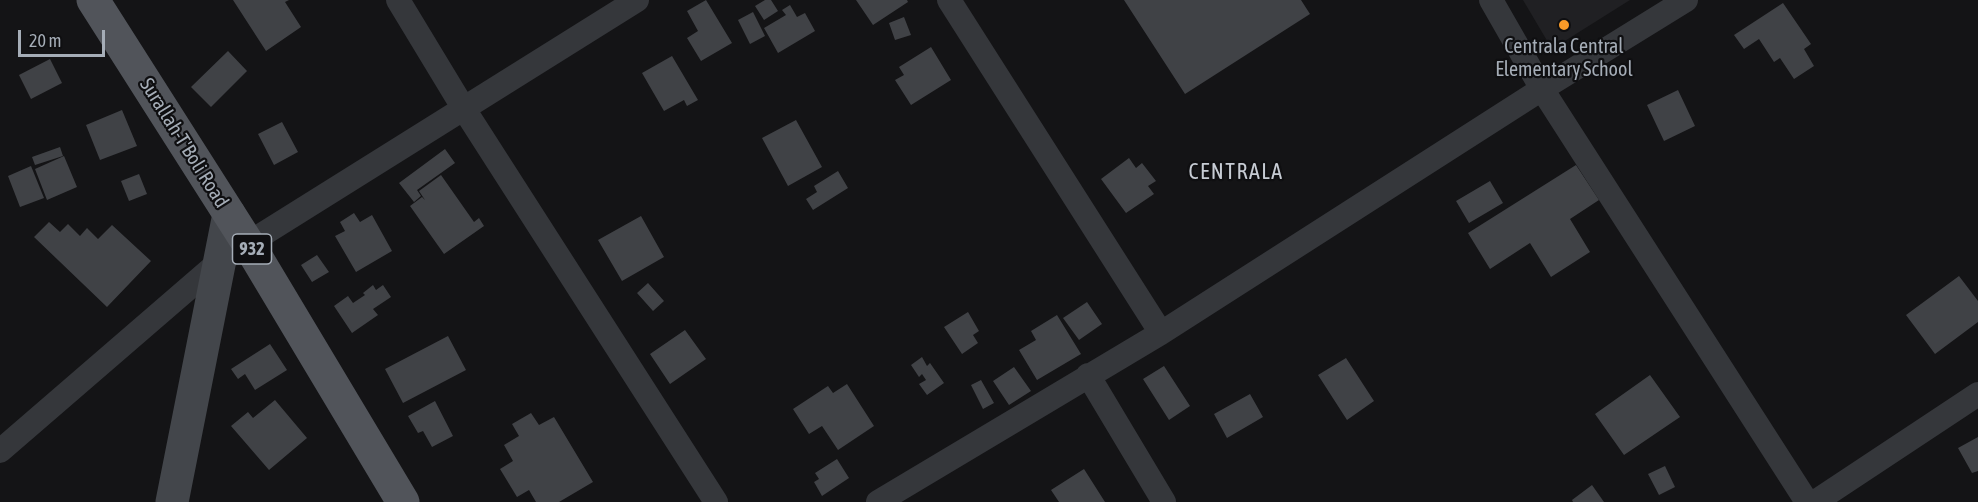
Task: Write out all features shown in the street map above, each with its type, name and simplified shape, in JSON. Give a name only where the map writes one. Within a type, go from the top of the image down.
[{"type":"main road","name":"Surallah-T'Boli Road","points":[[93,0],[249,244],[403,502]]},
{"type":"street","points":[[398,0],[716,502]]},
{"type":"street","points":[[0,451],[220,261],[637,0]]},
{"type":"street","points":[[949,0],[1161,333]]},
{"type":"street","points":[[1491,0],[1542,89],[1807,502]]},
{"type":"street","points":[[878,502],[1161,333],[1542,89],[1686,0]]},
{"type":"street","points":[[172,502],[229,214]]},
{"type":"street","points":[[1088,375],[1164,502]]},
{"type":"street","points":[[1815,502],[1978,394]]},
{"type":"shaded area","name":"Centrala Central Elementary School","points":[[1523,0],[1630,0],[1552,49]]},
{"type":"building","points":[[233,0],[289,0],[285,2],[301,27],[266,51]]},
{"type":"building","points":[[706,0],[732,43],[701,61],[687,38],[698,31],[687,11]]},
{"type":"building","points":[[765,0],[771,0],[778,11],[764,20],[755,6]]},
{"type":"building","points":[[856,0],[907,0],[908,2],[873,25]]},
{"type":"building","points":[[1124,0],[1301,0],[1310,14],[1185,94]]},
{"type":"building","points":[[1783,3],[1811,44],[1804,49],[1814,66],[1794,79],[1780,58],[1774,62],[1759,39],[1744,49],[1734,35]]},
{"type":"building","points":[[790,5],[797,17],[805,13],[815,31],[778,53],[764,28],[786,15],[782,10]]},
{"type":"building","points":[[753,12],[765,36],[750,44],[738,20]]},
{"type":"building","points":[[904,17],[911,35],[895,40],[889,23]]},
{"type":"building","points":[[931,47],[951,80],[911,105],[895,80],[904,75],[899,67]]},
{"type":"building","points":[[228,51],[247,71],[211,107],[191,87]]},
{"type":"building","points":[[672,56],[698,100],[687,106],[684,100],[664,111],[642,73]]},
{"type":"building","points":[[50,59],[62,83],[31,99],[19,75]]},
{"type":"building","points":[[1678,90],[1695,126],[1664,141],[1647,105]]},
{"type":"building","points":[[122,110],[137,146],[100,160],[86,125]]},
{"type":"building","points":[[796,120],[822,167],[788,186],[762,138]]},
{"type":"building","points":[[282,122],[298,152],[274,165],[258,134]]},
{"type":"building","points":[[60,147],[63,156],[35,165],[32,157]]},
{"type":"building","points":[[445,149],[455,163],[417,190],[421,196],[414,202],[399,183]]},
{"type":"building","points":[[64,156],[77,187],[47,200],[35,169]]},
{"type":"building","points":[[1129,158],[1136,168],[1142,163],[1156,181],[1148,186],[1154,194],[1126,213],[1101,179]]},
{"type":"building","points":[[1576,165],[1599,200],[1570,219],[1590,252],[1551,277],[1530,243],[1490,269],[1468,233]]},
{"type":"building","points":[[31,166],[44,198],[20,207],[8,176]]},
{"type":"building","points":[[838,171],[848,188],[813,210],[806,199],[817,192],[814,186]]},
{"type":"building","points":[[139,174],[147,194],[129,201],[121,181]]},
{"type":"building","points":[[441,175],[474,222],[479,218],[484,226],[444,254],[410,206],[422,197],[425,200],[419,191]]},
{"type":"building","points":[[1490,181],[1503,203],[1469,223],[1456,201]]},
{"type":"building","points":[[354,213],[360,222],[372,215],[392,251],[356,272],[335,236],[345,231],[340,222]]},
{"type":"building","points":[[641,216],[664,257],[622,281],[598,240]]},
{"type":"building","points":[[49,222],[60,232],[68,224],[80,236],[87,228],[98,239],[112,225],[151,261],[107,307],[34,237]]},
{"type":"building","points":[[317,255],[329,272],[312,282],[301,265]]},
{"type":"building","points":[[1959,276],[1978,301],[1978,322],[1935,354],[1906,315]]},
{"type":"building","points":[[648,283],[664,301],[653,311],[637,293]]},
{"type":"building","points":[[373,285],[376,290],[383,285],[391,297],[373,309],[378,315],[352,333],[334,306],[348,296],[353,303],[365,295],[363,293]]},
{"type":"building","points":[[1087,302],[1102,324],[1079,340],[1063,318]]},
{"type":"building","points":[[968,312],[979,331],[973,335],[978,343],[962,354],[944,327]]},
{"type":"building","points":[[1057,315],[1081,354],[1037,380],[1019,350],[1036,340],[1031,331]]},
{"type":"building","points":[[685,330],[706,359],[670,384],[650,354]]},
{"type":"building","points":[[448,336],[466,370],[403,403],[385,369]]},
{"type":"building","points":[[270,344],[287,370],[255,390],[245,374],[238,379],[231,369]]},
{"type":"building","points":[[922,357],[927,366],[930,363],[944,383],[927,395],[919,384],[926,380],[922,374],[919,377],[911,365]]},
{"type":"building","points":[[1346,358],[1374,401],[1347,420],[1318,375]]},
{"type":"building","points":[[1164,366],[1190,406],[1169,420],[1143,379]]},
{"type":"building","points":[[1014,367],[1031,391],[1009,405],[993,381]]},
{"type":"building","points":[[1650,375],[1680,417],[1624,455],[1595,414]]},
{"type":"building","points":[[981,380],[994,403],[983,409],[971,385]]},
{"type":"building","points":[[847,384],[874,426],[838,450],[822,426],[809,434],[793,409],[828,386],[833,393]]},
{"type":"building","points":[[1250,394],[1263,417],[1227,438],[1214,414]]},
{"type":"building","points":[[275,400],[307,438],[269,470],[231,426],[248,412],[253,418]]},
{"type":"building","points":[[435,401],[453,436],[432,447],[423,431],[418,433],[408,416]]},
{"type":"building","points":[[531,413],[539,425],[554,417],[593,482],[559,502],[536,502],[529,490],[517,497],[500,469],[513,461],[504,445],[519,436],[512,424]]},
{"type":"building","points":[[1978,437],[1978,471],[1972,473],[1958,448]]},
{"type":"building","points":[[837,459],[849,478],[822,496],[814,482],[819,479],[815,473]]},
{"type":"building","points":[[1665,466],[1675,487],[1659,495],[1648,474]]},
{"type":"building","points":[[1084,469],[1105,502],[1059,502],[1051,490]]},
{"type":"building","points":[[1592,485],[1604,502],[1573,502],[1572,500]]},
{"type":"place","name":"Centrala Central Elementary School","points":[[1564,25]]},
{"type":"district","name":"CENTRALA","points":[[1236,172]]}]
